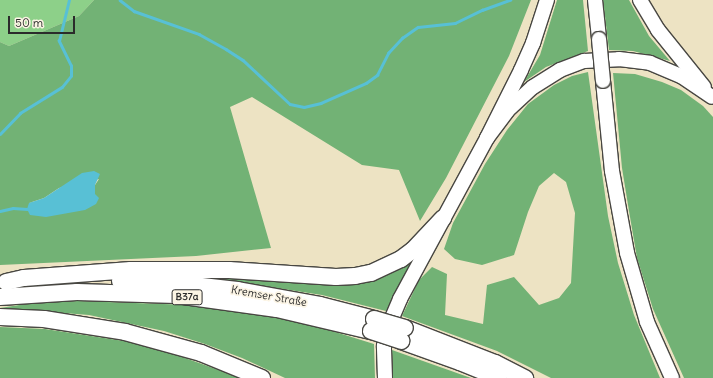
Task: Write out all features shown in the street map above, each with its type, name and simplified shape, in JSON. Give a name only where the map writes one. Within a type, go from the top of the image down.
[{"type":"highway","points":[[3,282],[24,278],[131,270],[215,270],[336,277],[355,276],[371,273],[401,259],[413,250],[443,218]]},
{"type":"highway","name":"Kremser Straße","points":[[3,282],[106,280],[157,281],[194,284],[281,297],[495,363],[525,378]]},
{"type":"highway","name":"Kremser Straße","points":[[0,297],[77,292],[176,295],[277,309],[372,325]]},
{"type":"highway","points":[[0,317],[44,319],[125,332],[200,353],[262,378]]},
{"type":"highway","name":"Kremser Straße","points":[[403,335],[460,362],[499,378]]},
{"type":"main road","points":[[385,378],[384,346],[392,318],[400,299],[487,138],[533,43],[547,0]]},
{"type":"main road","points":[[595,0],[612,171],[627,253],[648,322],[672,378]]},
{"type":"main road","points":[[640,0],[658,30],[712,97]]},
{"type":"main road","points":[[487,138],[507,111],[533,87],[560,70],[584,61],[620,59],[650,63],[681,76],[712,97]]},
{"type":"green space","points":[[0,0],[94,0],[79,16],[9,46],[0,42]]},
{"type":"green space","points":[[94,0],[531,0],[509,56],[446,178],[420,221],[399,170],[362,165],[252,97],[230,107],[271,248],[196,256],[0,265],[0,42],[9,46],[79,16]],"holes":[[[99,179],[95,185],[95,194],[29,203],[44,198],[59,188]]]},
{"type":"green space","points":[[557,0],[583,0],[588,51],[546,67],[524,82],[540,55]]},
{"type":"green space","points":[[603,0],[629,0],[649,36],[670,61],[633,51],[609,50]]},
{"type":"green space","points":[[588,72],[608,216],[618,263],[634,315],[660,378],[551,378],[497,351],[402,316],[419,280],[432,267],[447,274],[445,315],[483,324],[487,285],[514,277],[539,305],[559,298],[571,283],[575,213],[566,182],[554,173],[539,186],[528,212],[514,255],[482,265],[455,259],[444,249],[453,223],[485,164],[507,130],[528,104],[554,85],[572,76]]},
{"type":"green space","points":[[613,73],[635,74],[662,82],[681,90],[703,106],[713,117],[713,378],[684,378],[653,309],[637,258],[629,211],[622,168]]},
{"type":"green space","points":[[415,258],[386,311],[322,295],[198,276],[373,280],[390,274]]},
{"type":"green space","points":[[78,301],[192,305],[278,318],[316,326],[374,344],[375,378],[285,378],[242,358],[164,331],[89,315],[0,308],[32,303]]},
{"type":"green space","points":[[0,327],[45,329],[124,341],[160,349],[241,378],[0,378]]},
{"type":"green space","points":[[392,350],[471,378],[393,378]]},
{"type":"water","points":[[94,171],[100,174],[95,185],[95,194],[99,198],[96,204],[85,210],[46,217],[30,215],[27,209],[29,203],[44,198],[82,173]]},
{"type":"waterway","points":[[0,134],[20,113],[62,87],[71,76],[71,66],[59,41],[69,0]]},
{"type":"waterway","points":[[120,0],[134,11],[199,34],[226,49],[243,60],[290,104],[304,107],[321,103],[366,83],[377,75],[388,53],[402,38],[418,27],[455,23],[482,10],[510,0]]},
{"type":"waterway","points":[[0,211],[13,208],[27,209]]}]
